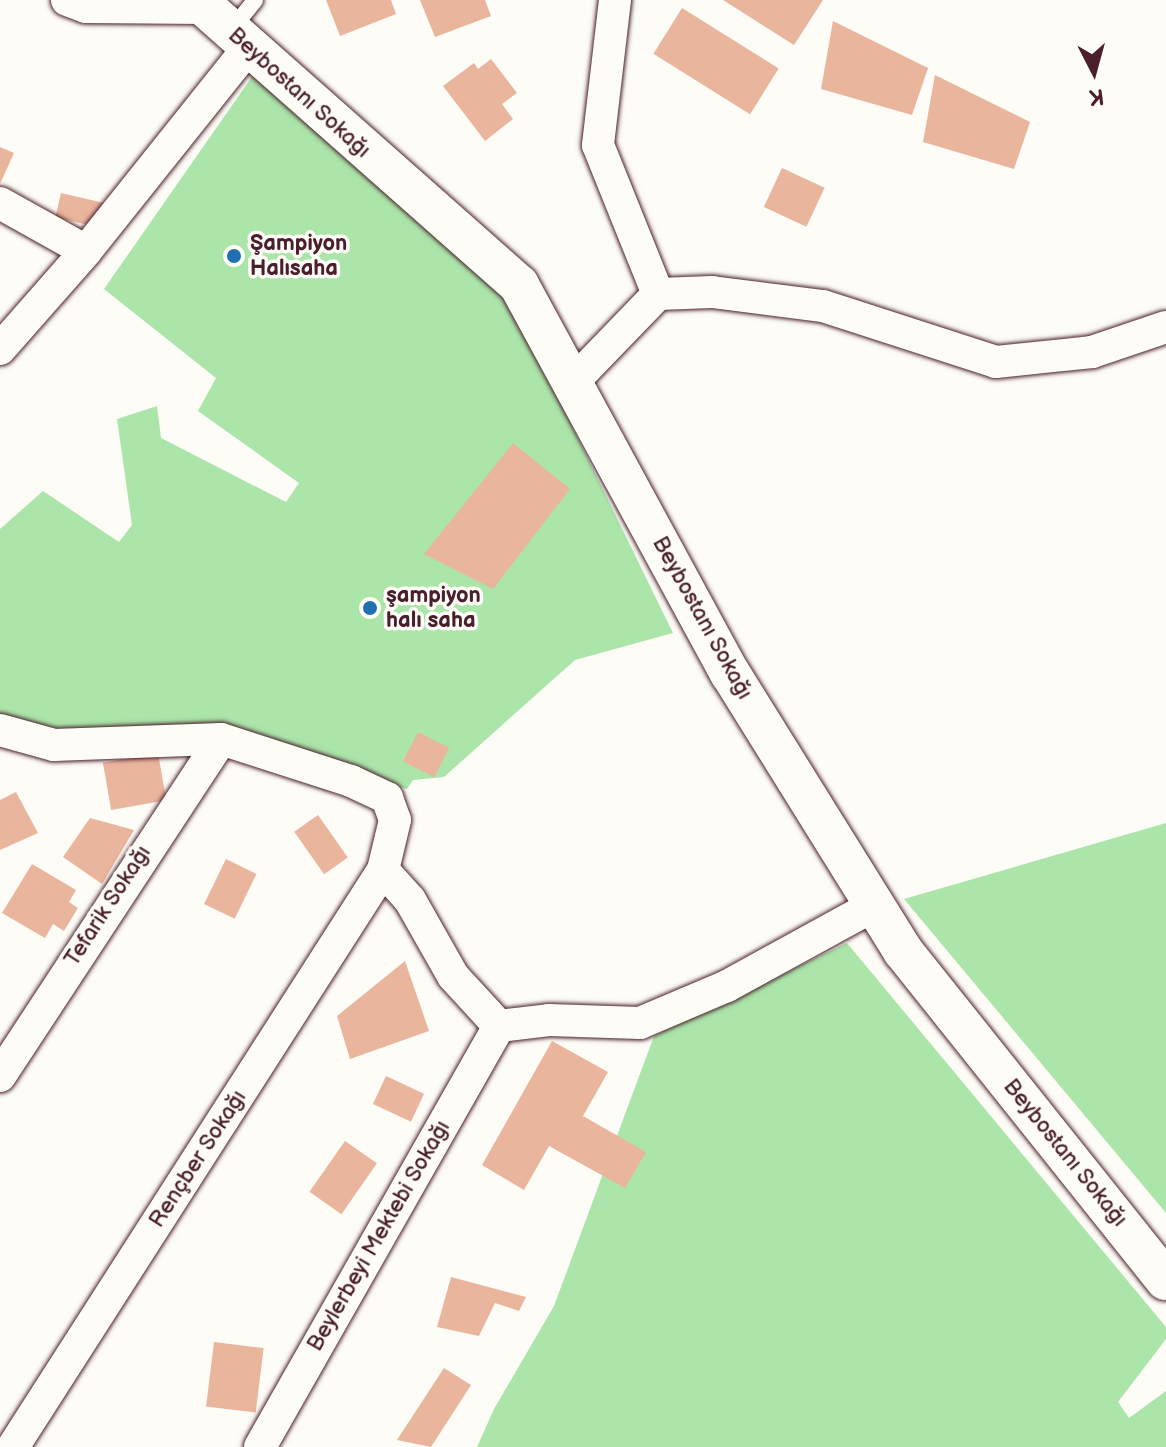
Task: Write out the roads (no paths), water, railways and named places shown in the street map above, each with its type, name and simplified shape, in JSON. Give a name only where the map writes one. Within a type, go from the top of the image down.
[{"type":"street","points":[[0,349],[86,251],[220,22],[86,7],[67,0]]},
{"type":"street","points":[[615,0],[598,145],[658,294]]},
{"type":"street","name":"Beybostanı Sokağı","points":[[220,22],[519,285],[730,673],[903,951],[1166,1280]]},
{"type":"street","points":[[0,203],[86,251]]},
{"type":"street","points":[[572,383],[658,294],[712,292],[823,306],[996,362],[1092,352],[1166,327]]},
{"type":"street","points":[[0,730],[54,745],[221,739]]},
{"type":"street","name":"Rençber Sokağı","points":[[13,1447],[383,870],[395,820],[387,798],[338,776],[221,739]]},
{"type":"street","name":"Tefarik Sokağı","points":[[0,1076],[221,739]]},
{"type":"street","points":[[383,870],[410,900],[453,976],[499,1026],[549,1020],[640,1023],[727,986],[875,905]]},
{"type":"street","name":"Beylerbeyi Mektebi Sokağı","points":[[260,1447],[499,1026]]},
{"type":"lane","points":[[220,22],[255,0]]},
{"type":"place","name":"Şampiyon Halısaha","points":[[234,256]]},
{"type":"place","name":"şampiyon halı saha","points":[[370,608]]}]
